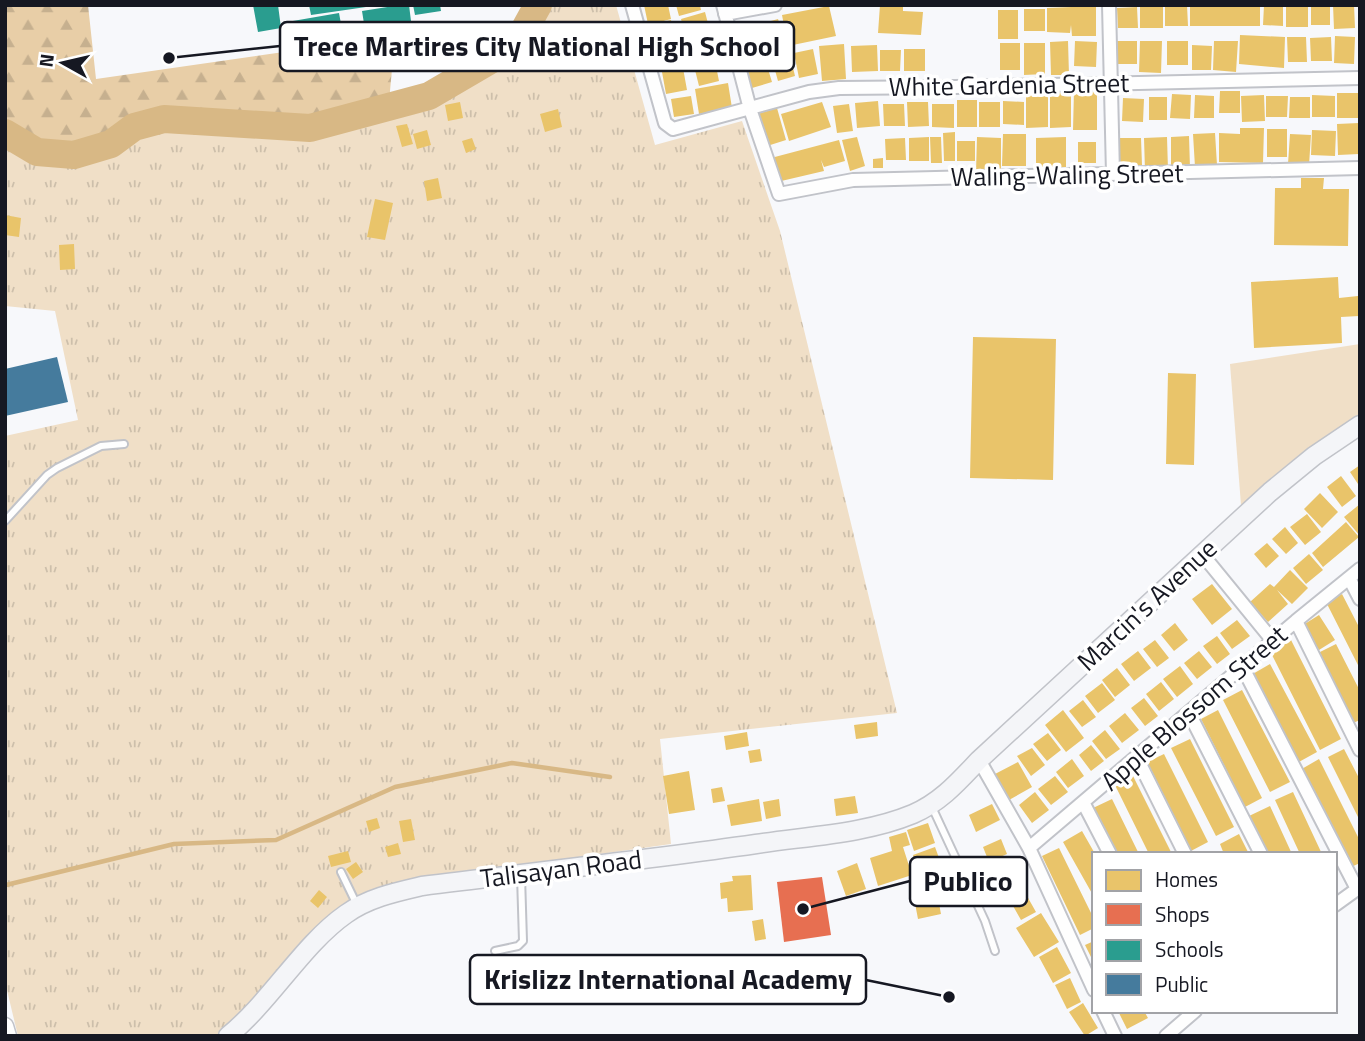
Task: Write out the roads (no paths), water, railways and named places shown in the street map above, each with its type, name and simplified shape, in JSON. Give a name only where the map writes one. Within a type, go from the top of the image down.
[{"type":"main road","name":"Marcin's Avenue","points":[[937,801],[1279,484],[1360,425]]},
{"type":"main road","name":"Talisayan Road","points":[[228,1036],[267,999],[329,928],[346,913],[396,892],[422,886],[640,860],[844,831],[893,821],[937,801]]},
{"type":"street","name":"White Gardenia Street","points":[[632,5],[665,123],[675,129],[809,92],[839,88],[1360,78]]},
{"type":"street","points":[[750,109],[724,10],[775,5]]},
{"type":"street","points":[[1109,5],[1113,174]]},
{"type":"street","name":"Waling-Waling Street","points":[[750,109],[777,191],[782,194],[853,180],[1360,169]]},
{"type":"street","points":[[1202,554],[1273,641]]},
{"type":"street","name":"Apple Blossom Street","points":[[1030,848],[1360,569]]},
{"type":"street","points":[[1349,578],[1360,599]]},
{"type":"street","points":[[1296,621],[1360,750]]},
{"type":"street","points":[[1243,668],[1358,888],[1337,904]]},
{"type":"street","points":[[1189,713],[1260,852]]},
{"type":"street","points":[[1137,758],[1184,852]]},
{"type":"street","points":[[979,760],[1030,848],[1092,986]]},
{"type":"street","points":[[1084,804],[1109,852]]},
{"type":"street","points":[[1104,1013],[1115,1036]]},
{"type":"street","points":[[1166,1036],[1191,1013]]},
{"type":"street","points":[[5,1026],[8,1036]]},
{"type":"lane","points":[[5,521],[47,475],[57,468],[101,446],[124,444]]},
{"type":"lane","points":[[937,801],[995,951]]},
{"type":"lane","points":[[341,872],[358,907]]},
{"type":"lane","points":[[495,950],[518,946],[523,941],[521,873]]},
{"type":"waterway","points":[[5,133],[37,152],[74,155],[111,144],[134,127],[164,119],[310,128],[429,96],[516,45],[538,5]]},
{"type":"waterway","points":[[6,885],[174,844],[276,840],[395,787],[512,763],[610,777]]},
{"type":"place","name":"Trece Martires City National High School","points":[[169,58]]},
{"type":"place","name":"Publico","points":[[803,909]]},
{"type":"place","name":"Krislizz International Academy","points":[[949,997]]}]
